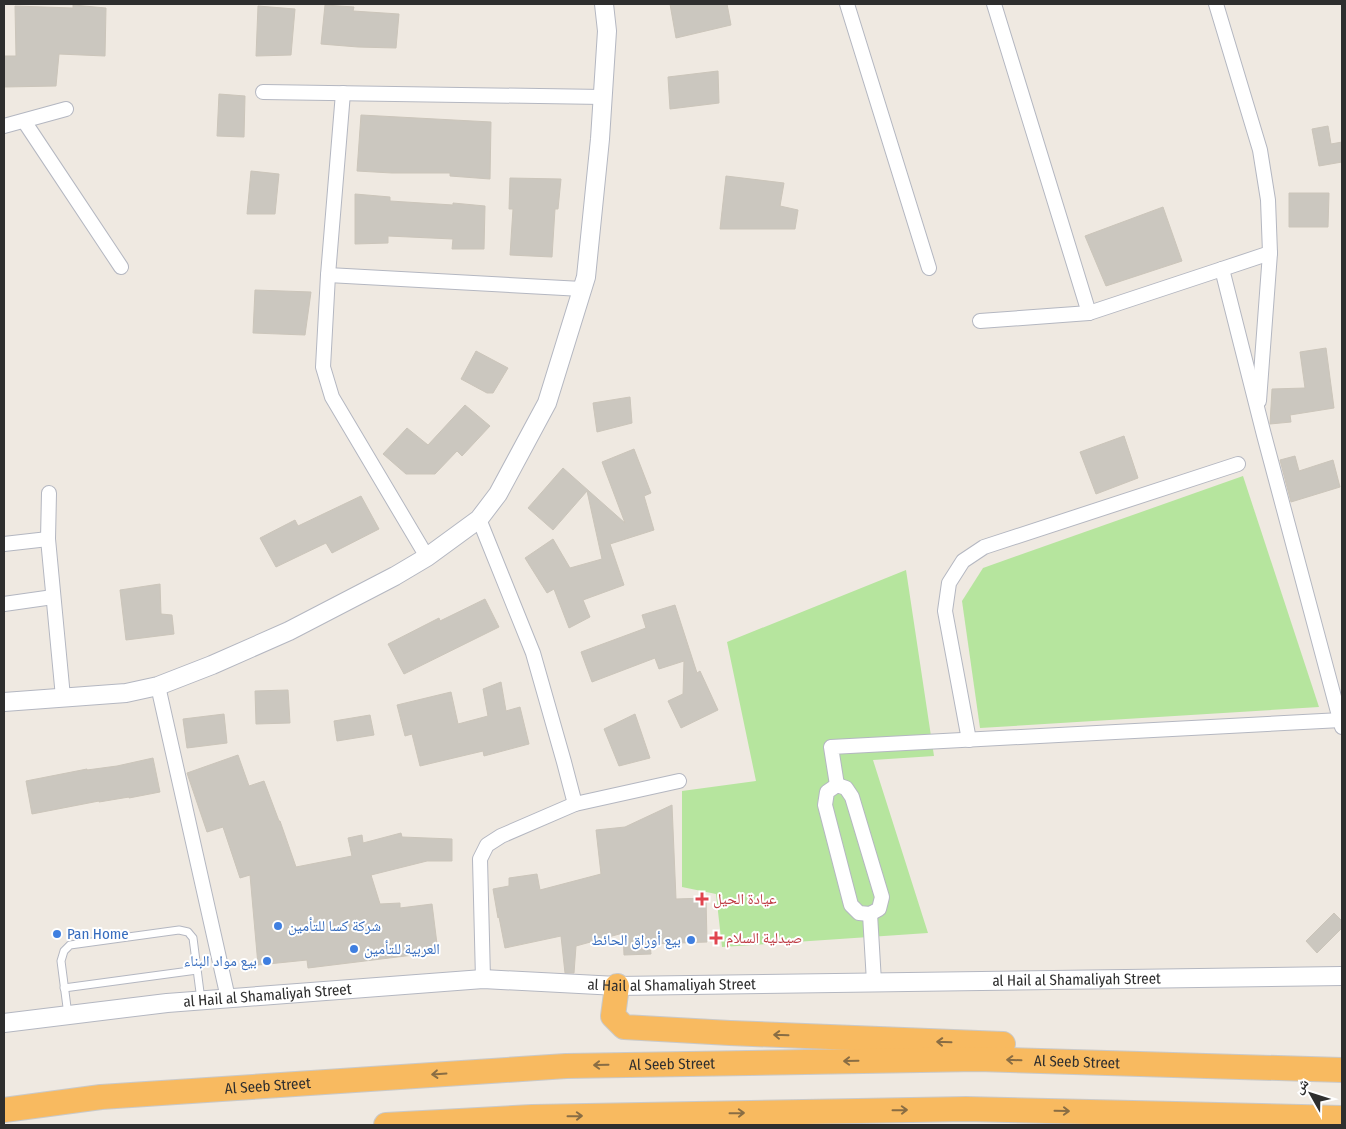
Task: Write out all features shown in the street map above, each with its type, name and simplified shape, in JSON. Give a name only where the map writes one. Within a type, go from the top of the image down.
[{"type":"highway","points":[[616,986],[613,1016],[624,1027],[730,1033],[1342,1057]]},
{"type":"highway","name":"Al Seeb Street","points":[[4,1110],[101,1097],[566,1066],[978,1059],[1342,1070]]},
{"type":"highway","points":[[386,1125],[532,1117],[966,1108],[1342,1118]]},
{"type":"street","points":[[4,702],[126,693],[158,686],[212,665],[289,631],[395,576],[427,557],[479,519],[498,494],[547,403],[586,277],[603,97],[607,31],[604,4]]},
{"type":"street","points":[[847,4],[929,268]]},
{"type":"street","points":[[994,4],[1089,313]]},
{"type":"street","points":[[1216,4],[1260,150],[1268,200],[1270,253],[1258,412]]},
{"type":"street","points":[[263,92],[603,97]]},
{"type":"street","points":[[343,93],[328,275],[323,367],[332,397],[427,557]]},
{"type":"street","points":[[4,126],[66,109]]},
{"type":"street","points":[[24,121],[121,267]]},
{"type":"street","points":[[980,321],[1089,313],[1270,253]]},
{"type":"street","points":[[837,785],[831,747],[1341,724],[1258,412],[1222,268]]},
{"type":"street","points":[[328,275],[582,289]]},
{"type":"street","points":[[969,740],[945,611],[949,583],[963,561],[984,547],[1238,464]]},
{"type":"street","points":[[49,493],[48,539],[64,698]]},
{"type":"street","points":[[479,519],[533,653],[574,804]]},
{"type":"street","points":[[4,544],[48,539]]},
{"type":"street","points":[[4,604],[53,596]]},
{"type":"street","points":[[158,686],[228,998]]},
{"type":"street","points":[[483,979],[480,859],[487,845],[501,836],[574,804],[679,782]]},
{"type":"street","points":[[837,785],[846,788],[852,796],[882,897],[879,909],[870,914],[859,913],[851,905],[825,805],[827,792],[837,785]]},
{"type":"street","points":[[870,914],[874,982]]},
{"type":"street","name":"al Hail al Shamaliyah Street","points":[[4,1022],[167,1003],[483,979],[616,986],[1342,976]]},
{"type":"lane","points":[[68,1015],[61,961],[64,951],[70,945],[179,930],[188,932],[193,938],[201,1000]]},
{"type":"lane","points":[[64,988],[197,970]]},
{"type":"green space","points":[[1243,476],[1319,707],[980,728],[962,601],[983,568]]},
{"type":"green space","points":[[906,570],[934,756],[873,760],[928,933],[722,947],[716,894],[682,887],[682,791],[756,781],[727,642]]},
{"type":"building","points":[[670,4],[727,4],[731,25],[676,38]]},
{"type":"building","points":[[73,5],[106,8],[105,56],[59,54],[56,86],[4,87],[4,56],[16,56],[15,6],[73,8]]},
{"type":"building","points":[[325,5],[354,7],[353,11],[399,14],[396,48],[321,44]]},
{"type":"building","points":[[258,6],[295,9],[291,55],[256,56]]},
{"type":"building","points":[[718,71],[719,103],[670,109],[668,77]]},
{"type":"building","points":[[219,94],[245,96],[244,137],[217,136]]},
{"type":"building","points":[[361,115],[491,122],[490,179],[450,176],[450,173],[357,171]]},
{"type":"building","points":[[1328,126],[1331,144],[1342,142],[1342,162],[1319,166],[1312,129]]},
{"type":"building","points":[[251,171],[279,174],[275,214],[247,214]]},
{"type":"building","points":[[726,176],[784,183],[780,206],[798,210],[795,229],[720,229]]},
{"type":"building","points":[[510,178],[561,179],[558,209],[555,209],[552,257],[510,255],[513,209],[509,209]]},
{"type":"building","points":[[1289,193],[1329,193],[1328,227],[1289,227]]},
{"type":"building","points":[[355,194],[390,197],[390,201],[485,206],[484,249],[452,249],[453,239],[388,236],[388,243],[355,244]]},
{"type":"building","points":[[1163,207],[1182,261],[1106,286],[1085,236]]},
{"type":"building","points":[[255,290],[311,292],[305,335],[253,333]]},
{"type":"building","points":[[1326,348],[1334,408],[1290,415],[1291,422],[1270,424],[1272,389],[1305,388],[1300,352]]},
{"type":"building","points":[[476,351],[508,368],[493,393],[487,393],[461,379]]},
{"type":"building","points":[[630,397],[632,423],[597,432],[593,403]]},
{"type":"building","points":[[465,405],[490,426],[462,456],[457,451],[435,474],[406,474],[383,454],[407,428],[428,445]]},
{"type":"building","points":[[1124,436],[1138,478],[1096,494],[1080,452]]},
{"type":"building","points":[[634,449],[651,493],[644,496],[654,530],[610,544],[624,585],[583,600],[590,617],[569,628],[554,589],[547,593],[525,558],[553,539],[570,568],[602,559],[587,491],[553,530],[528,508],[563,468],[625,523],[602,462]]},
{"type":"building","points":[[1295,456],[1299,471],[1333,460],[1340,487],[1291,502],[1280,460]]},
{"type":"building","points":[[361,496],[379,529],[332,553],[326,543],[276,567],[260,538],[295,520],[298,526]]},
{"type":"building","points":[[160,584],[161,614],[172,615],[174,634],[126,640],[120,590]]},
{"type":"building","points":[[485,599],[499,627],[404,674],[388,644],[439,618],[440,621]]},
{"type":"building","points":[[675,605],[697,673],[700,671],[718,710],[681,728],[668,701],[683,694],[684,661],[659,669],[655,658],[592,682],[581,652],[646,628],[642,615]]},
{"type":"building","points":[[501,682],[506,711],[520,707],[529,744],[484,756],[483,751],[420,766],[412,734],[405,736],[397,705],[451,692],[458,724],[488,716],[483,689]]},
{"type":"building","points":[[288,690],[290,723],[256,724],[255,691]]},
{"type":"building","points":[[224,714],[227,743],[187,748],[183,719]]},
{"type":"building","points":[[635,714],[650,758],[619,766],[604,729]]},
{"type":"building","points":[[370,715],[374,735],[337,741],[334,721]]},
{"type":"building","points":[[238,755],[249,786],[264,781],[296,867],[352,856],[348,838],[362,835],[363,843],[401,833],[402,837],[452,839],[452,861],[427,861],[371,875],[380,904],[400,903],[400,908],[432,904],[438,952],[308,968],[307,960],[258,965],[250,875],[240,878],[223,827],[207,832],[187,773]]},
{"type":"building","points":[[153,758],[160,792],[32,814],[26,781]]},
{"type":"building","points":[[672,805],[676,899],[706,898],[707,942],[650,944],[651,954],[624,955],[623,933],[576,946],[574,973],[565,973],[561,936],[505,948],[493,889],[509,886],[509,878],[537,874],[540,890],[601,874],[596,830],[625,827]]},
{"type":"building","points":[[1334,913],[1342,921],[1342,928],[1317,953],[1306,941]]},
{"type":"place","name":"عيادة الحيل","points":[[702,899]]},
{"type":"place","name":"شركة كسا للتأمين","points":[[278,926]]},
{"type":"place","name":"Pan Home","points":[[57,934]]},
{"type":"place","name":"صيدلية السلام","points":[[716,938]]},
{"type":"place","name":"بيع أوراق الحائط","points":[[691,940]]},
{"type":"place","name":"العربية للتأمين","points":[[354,949]]},
{"type":"place","name":"بيع مواد البناء","points":[[267,961]]}]
